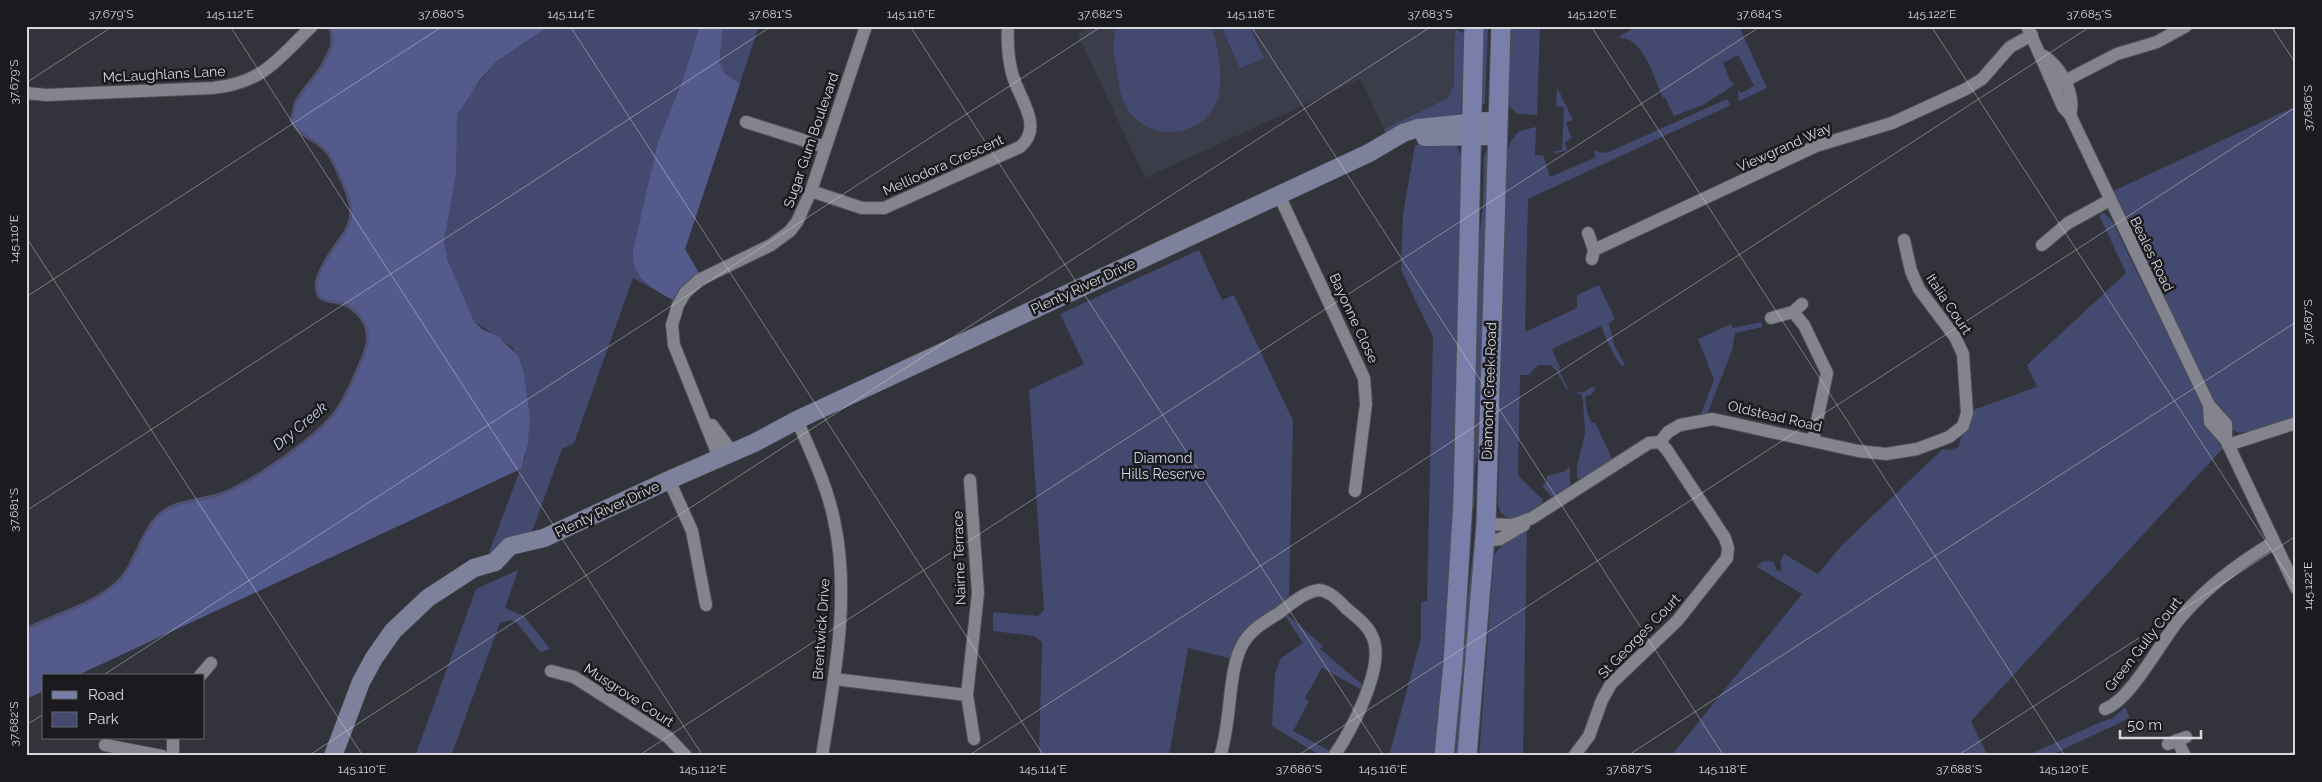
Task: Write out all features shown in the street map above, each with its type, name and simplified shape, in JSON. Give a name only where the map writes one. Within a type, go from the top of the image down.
[{"type":"main road","name":"Diamond Creek Road","points":[[1444,756],[1462,530],[1470,129],[1474,26]]},
{"type":"main road","name":"Diamond Creek Road","points":[[1467,756],[1485,532],[1501,26]]},
{"type":"main road","points":[[1462,530],[1469,538],[1485,532]]},
{"type":"street","name":"McLaughlans Lane","points":[[26,93],[46,95],[203,88],[240,84],[258,76],[269,68],[312,26]]},
{"type":"street","name":"Sugar Gum Boulevard","points":[[723,450],[699,403],[674,345],[672,325],[681,300],[699,280],[766,247],[786,235],[797,222],[811,191],[866,26]]},
{"type":"street","name":"Melliodora Crescent","points":[[811,191],[862,208],[884,208],[1020,148],[1028,138],[1032,128],[1029,114],[1010,68],[1008,26]]},
{"type":"street","points":[[2060,84],[2117,54],[2157,42],[2186,26]]},
{"type":"street","name":"Beales Road","points":[[2030,31],[2042,55],[2050,60],[2060,84],[2072,105],[2070,115],[2209,405],[2226,424],[2227,442],[2296,588]]},
{"type":"street","name":"Viewgrand Way","points":[[1588,233],[1593,255],[1816,146],[1892,123],[1966,89],[1982,79],[2010,47],[2030,31]]},
{"type":"street","points":[[746,122],[825,147]]},
{"type":"street","name":"Plenty River Drive","points":[[333,756],[361,682],[382,646],[416,607],[443,587],[474,568],[495,562],[510,546],[544,538],[669,480],[689,465],[765,429],[797,420],[1369,153],[1398,142],[1470,129],[1498,128]]},
{"type":"street","name":"Bayonne Close","points":[[1280,195],[1364,378],[1366,404],[1355,491]]},
{"type":"street","points":[[2042,245],[2068,223],[2110,200]]},
{"type":"street","name":"Italia Court","points":[[1904,240],[1911,271],[1919,289],[1955,337],[1963,354],[1967,413],[1963,426],[1949,437]]},
{"type":"street","points":[[1771,318],[1797,308],[1827,373],[1813,440]]},
{"type":"street","name":"Oldstead Road","points":[[1485,532],[1500,539],[1509,535],[1532,518],[1649,443],[1660,442],[1668,432],[1680,425],[1713,418],[1858,451],[1886,454],[1912,450],[1949,437]]},
{"type":"street","name":"Brentwick Drive","points":[[797,420],[820,472],[834,521],[837,540],[840,613],[834,679],[822,756]]},
{"type":"street","points":[[2227,442],[2296,423]]},
{"type":"street","name":"St Georges Court","points":[[1574,756],[1589,736],[1602,700],[1611,684],[1667,633],[1727,558],[1726,538],[1660,442]]},
{"type":"street","points":[[669,480],[692,531],[706,605]]},
{"type":"street","name":"Nairne Terrace","points":[[970,480],[978,593],[967,695],[974,739]]},
{"type":"street","name":"Green Gully Court","points":[[2105,708],[2116,703],[2129,691],[2164,638],[2199,597],[2232,569],[2274,542]]},
{"type":"street","points":[[1220,756],[1228,730],[1237,658],[1244,642],[1258,627],[1306,594],[1319,590],[1327,592],[1360,619],[1370,632],[1375,648],[1375,661],[1361,708],[1334,756]]},
{"type":"street","points":[[202,674],[211,663]]},
{"type":"street","name":"Musgrove Court","points":[[551,671],[574,677],[668,737],[686,756]]},
{"type":"street","points":[[834,679],[967,695]]},
{"type":"street","points":[[172,740],[173,756]]},
{"type":"street","points":[[2177,740],[2185,756]]},
{"type":"street","points":[[105,745],[162,756]]},
{"type":"shaded area","points":[[330,26],[549,26],[496,62],[480,80],[457,115],[456,176],[444,241],[448,261],[474,321],[482,329],[499,337],[518,356],[524,373],[530,417],[528,443],[521,469],[80,674],[42,674],[42,692],[26,699],[26,629],[89,601],[112,586],[128,569],[151,524],[165,510],[179,504],[211,497],[239,486],[270,467],[302,443],[329,419],[338,408],[351,384],[366,346],[366,327],[361,318],[344,304],[320,298],[316,286],[318,275],[325,262],[348,227],[351,216],[350,206],[341,180],[329,155],[320,146],[298,131],[291,121],[295,104],[307,83],[325,61],[331,40]]},
{"type":"shaded area","points":[[700,26],[723,26],[719,63],[725,74],[740,84],[685,249],[699,273],[686,283],[673,300],[651,287],[640,275],[633,260],[633,251],[658,142],[682,82]]},
{"type":"shaded area","points":[[1085,26],[1456,26],[1454,86],[1446,99],[1384,129],[1360,79],[1145,178],[1078,35]]},
{"type":"green space","points":[[549,26],[759,26],[685,249],[699,273],[686,283],[673,300],[633,278],[574,443],[562,449],[529,540],[496,556],[488,555],[525,457],[529,432],[528,402],[524,373],[512,347],[474,321],[448,261],[444,241],[456,176],[455,125],[465,100],[496,62]]},
{"type":"green space","points":[[1117,26],[1211,26],[1216,43],[1220,81],[1218,98],[1212,111],[1192,127],[1179,131],[1166,132],[1153,129],[1141,123],[1131,114],[1121,94],[1114,49]]},
{"type":"green space","points":[[1221,26],[1249,26],[1264,58],[1240,68]]},
{"type":"green space","points":[[1482,26],[1488,26],[1485,104],[1479,105]]},
{"type":"green space","points":[[1509,26],[1540,26],[1537,115],[1518,114],[1507,105]]},
{"type":"green space","points":[[1637,26],[1739,26],[1767,88],[1739,101],[1739,90],[1741,93],[1754,86],[1738,55],[1723,63],[1730,80],[1734,84],[1731,87],[1703,105],[1674,116],[1665,97],[1663,98],[1642,52],[1635,44],[1620,38],[1620,36]]},
{"type":"green space","points":[[1455,29],[1465,34],[1461,113],[1458,117],[1387,135],[1384,129],[1446,99],[1454,86]]},
{"type":"green space","points":[[1557,87],[1573,120],[1566,123],[1572,138],[1565,142],[1567,150],[1555,154],[1554,151],[1562,150],[1564,107],[1556,106]]},
{"type":"green space","points":[[1727,99],[1731,105],[1528,199],[1525,332],[1577,308],[1577,295],[1599,285],[1615,319],[1609,323],[1614,345],[1625,365],[1622,366],[1615,357],[1601,326],[1552,349],[1560,367],[1559,371],[1568,388],[1567,390],[1556,370],[1550,365],[1538,365],[1529,375],[1520,375],[1518,475],[1543,500],[1540,506],[1527,515],[1520,518],[1506,517],[1498,505],[1505,178],[1507,153],[1511,141],[1520,131],[1536,127],[1535,155],[1543,155],[1550,177],[1596,157],[1593,150],[1603,153],[1611,151]]},
{"type":"green space","points":[[2296,106],[2296,418],[2272,427],[2239,433],[2232,429],[2214,403],[2113,191]]},
{"type":"green space","points":[[1440,142],[1457,146],[1462,159],[1455,490],[1448,613],[1434,756],[1389,756],[1421,638],[1421,602],[1427,601],[1433,337],[1401,270],[1403,215],[1415,145]]},
{"type":"green space","points":[[1487,150],[1481,431],[1475,468],[1474,508],[1469,508],[1476,263],[1483,206],[1484,155]]},
{"type":"green space","points":[[2104,213],[2111,219],[2223,448],[1971,721],[1988,756],[1671,756],[1802,594],[1757,567],[1764,561],[1768,561],[1774,562],[1777,571],[1782,570],[1780,562],[1784,554],[1818,574],[1842,545],[1943,449],[1951,450],[1958,447],[1970,411],[2037,387],[2027,365],[2126,273],[2099,215]]},
{"type":"green space","name":"Diamond Hills Reserve","points":[[1199,250],[1222,300],[1234,295],[1293,421],[1289,601],[1233,659],[1188,648],[1169,756],[1039,756],[1042,642],[1034,636],[993,631],[993,612],[1038,616],[1044,610],[1029,390],[1084,364],[1060,314]]},
{"type":"green space","points":[[1761,322],[1763,327],[1735,333],[1732,350],[1707,415],[1700,416],[1714,380],[1698,339],[1731,324],[1733,328]]},
{"type":"green space","points":[[1592,387],[1596,387],[1592,394],[1585,397],[1587,412],[1592,423],[1595,422],[1613,461],[1581,480],[1577,478],[1577,466],[1585,434],[1583,400],[1581,394],[1571,393],[1584,392]]},
{"type":"green space","points":[[1570,466],[1570,486],[1553,498],[1542,486],[1547,481],[1547,476],[1565,471]]},
{"type":"green space","points":[[1527,528],[1523,756],[1479,756],[1494,555],[1503,544]]},
{"type":"green space","points":[[1477,551],[1461,756],[1450,756],[1473,552]]},
{"type":"green space","points":[[518,570],[505,608],[524,616],[550,649],[540,652],[517,623],[511,620],[500,623],[451,756],[415,756],[476,589]]},
{"type":"green space","points":[[1285,613],[1323,646],[1320,649],[1364,686],[1362,690],[1322,668],[1305,698],[1309,701],[1293,731],[1332,752],[1328,756],[1321,756],[1272,726],[1275,673],[1281,658],[1303,643]]},
{"type":"green space","points":[[2125,707],[2130,718],[2049,756],[2026,756],[2113,718]]},
{"type":"waterway","name":"Dry Creek","points":[[26,629],[77,607],[112,586],[128,569],[146,532],[157,516],[172,506],[226,492],[270,467],[317,431],[338,408],[346,394],[365,350],[367,341],[366,327],[361,318],[344,304],[320,298],[316,281],[325,262],[348,227],[351,216],[350,206],[341,180],[329,155],[320,146],[298,131],[291,121],[296,101],[322,66],[333,44],[330,26]]}]
